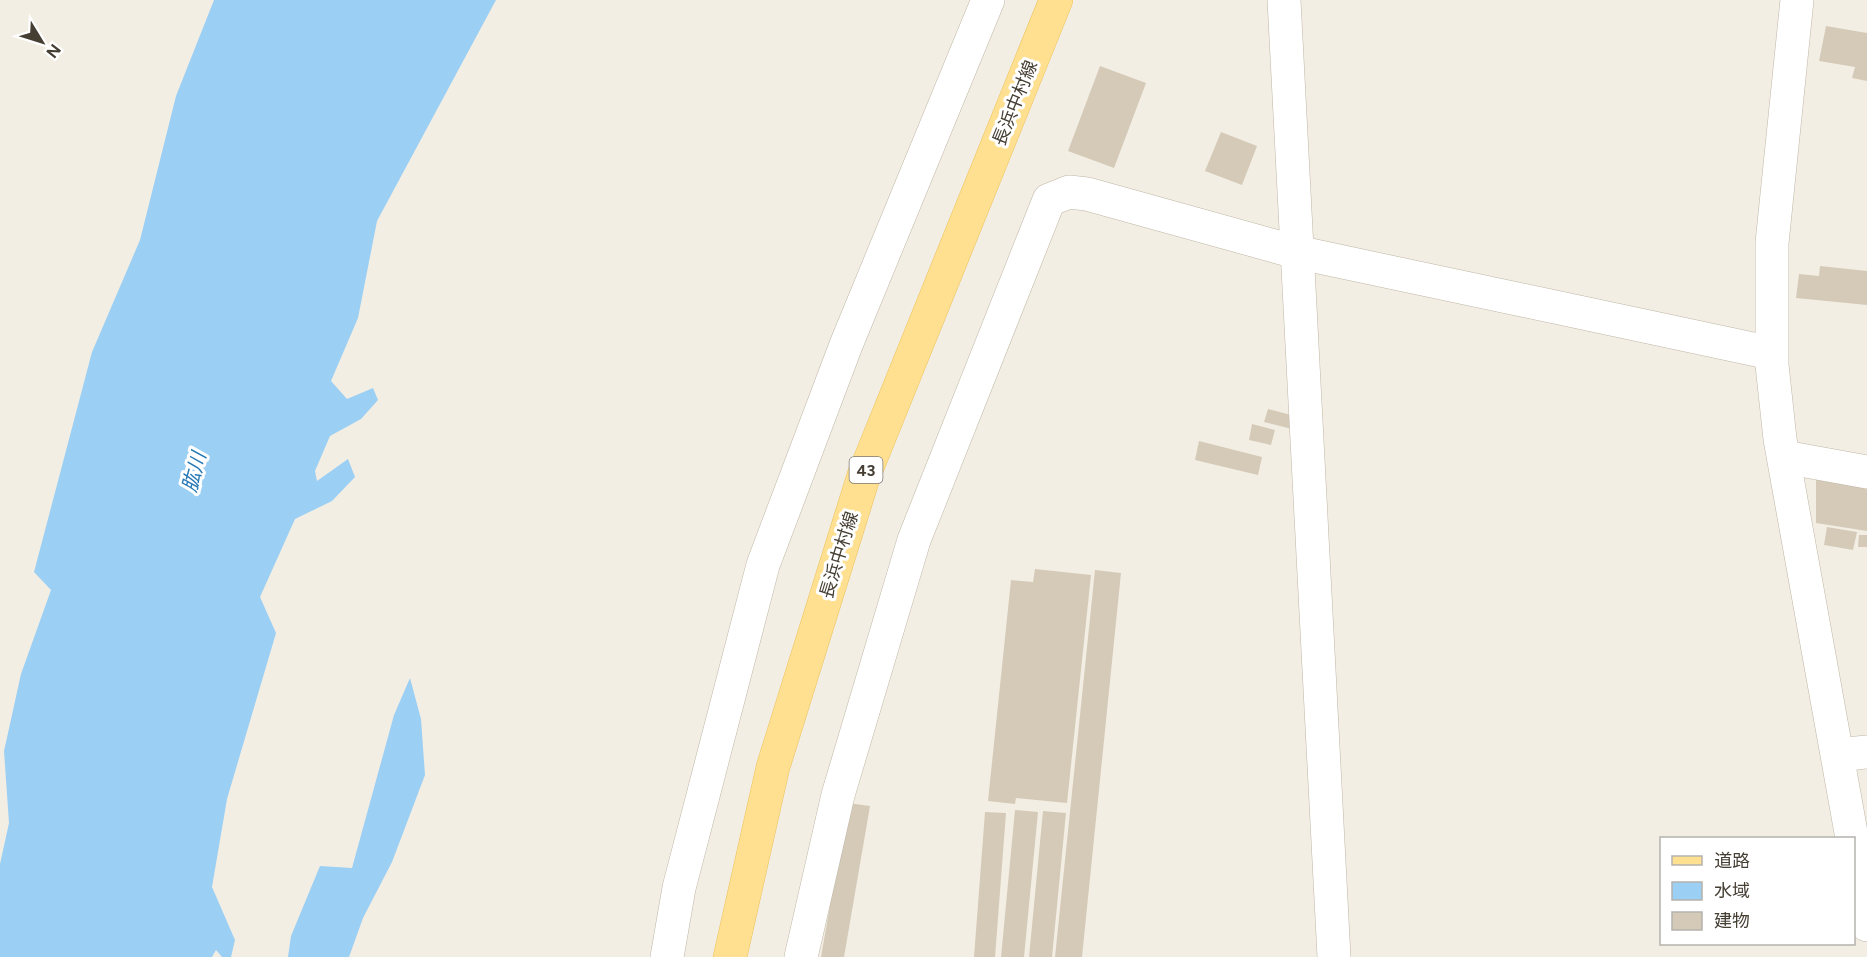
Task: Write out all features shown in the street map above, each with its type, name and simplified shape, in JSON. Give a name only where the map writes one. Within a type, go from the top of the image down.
[{"type":"main road","name":"長浜中村線","points":[[730,957],[773,767],[864,474],[1056,0]]},
{"type":"street","points":[[667,957],[678,888],[763,565],[846,345],[988,0]]},
{"type":"street","points":[[1284,0],[1296,252],[1331,852],[1334,957]]},
{"type":"street","points":[[1797,0],[1772,243],[1771,353],[1784,457],[1853,753],[1852,837]]},
{"type":"street","points":[[801,957],[838,795],[914,540],[1049,200],[1069,192],[1087,194],[1296,252],[1771,353]]},
{"type":"street","points":[[1784,457],[1867,471]]},
{"type":"street","points":[[1855,852],[1867,925]]},
{"type":"water","name":"肱川","points":[[214,0],[496,0],[377,221],[358,318],[331,381],[347,399],[373,388],[378,400],[361,419],[330,436],[315,471],[317,481],[348,459],[355,477],[332,501],[295,519],[260,597],[276,633],[227,799],[212,887],[235,940],[231,957],[222,957],[216,950],[212,957],[0,957],[0,864],[9,823],[4,751],[21,674],[51,590],[34,572],[92,352],[140,240],[176,96]]},
{"type":"water","points":[[410,678],[421,719],[425,775],[392,862],[363,918],[349,957],[288,957],[291,936],[320,866],[352,868],[394,715]]},
{"type":"building","points":[[1826,26],[1867,33],[1867,81],[1852,78],[1855,67],[1819,61]]},
{"type":"building","points":[[1100,66],[1146,83],[1114,168],[1068,151]]},
{"type":"building","points":[[1221,132],[1257,146],[1242,185],[1205,171]]},
{"type":"building","points":[[1820,266],[1867,271],[1867,305],[1796,298],[1799,274],[1819,276]]},
{"type":"building","points":[[1268,409],[1295,416],[1292,429],[1264,422]]},
{"type":"building","points":[[1252,424],[1275,430],[1271,445],[1249,440]]},
{"type":"building","points":[[1199,441],[1262,457],[1258,475],[1195,460]]},
{"type":"building","points":[[1816,473],[1867,482],[1867,531],[1816,523]]},
{"type":"building","points":[[1827,527],[1857,532],[1853,550],[1824,545]]},
{"type":"building","points":[[1859,535],[1867,535],[1867,547],[1858,547]]},
{"type":"building","points":[[1035,569],[1091,575],[1067,803],[1016,798],[1015,804],[988,801],[1011,580],[1033,582]]},
{"type":"building","points":[[1095,570],[1121,573],[1082,957],[1055,957]]},
{"type":"building","points":[[848,803],[870,806],[844,957],[821,957]]},
{"type":"building","points":[[1015,810],[1038,812],[1024,957],[1001,957]]},
{"type":"building","points":[[1043,811],[1066,813],[1052,957],[1029,957]]},
{"type":"building","points":[[985,812],[1006,813],[995,957],[974,957]]}]
